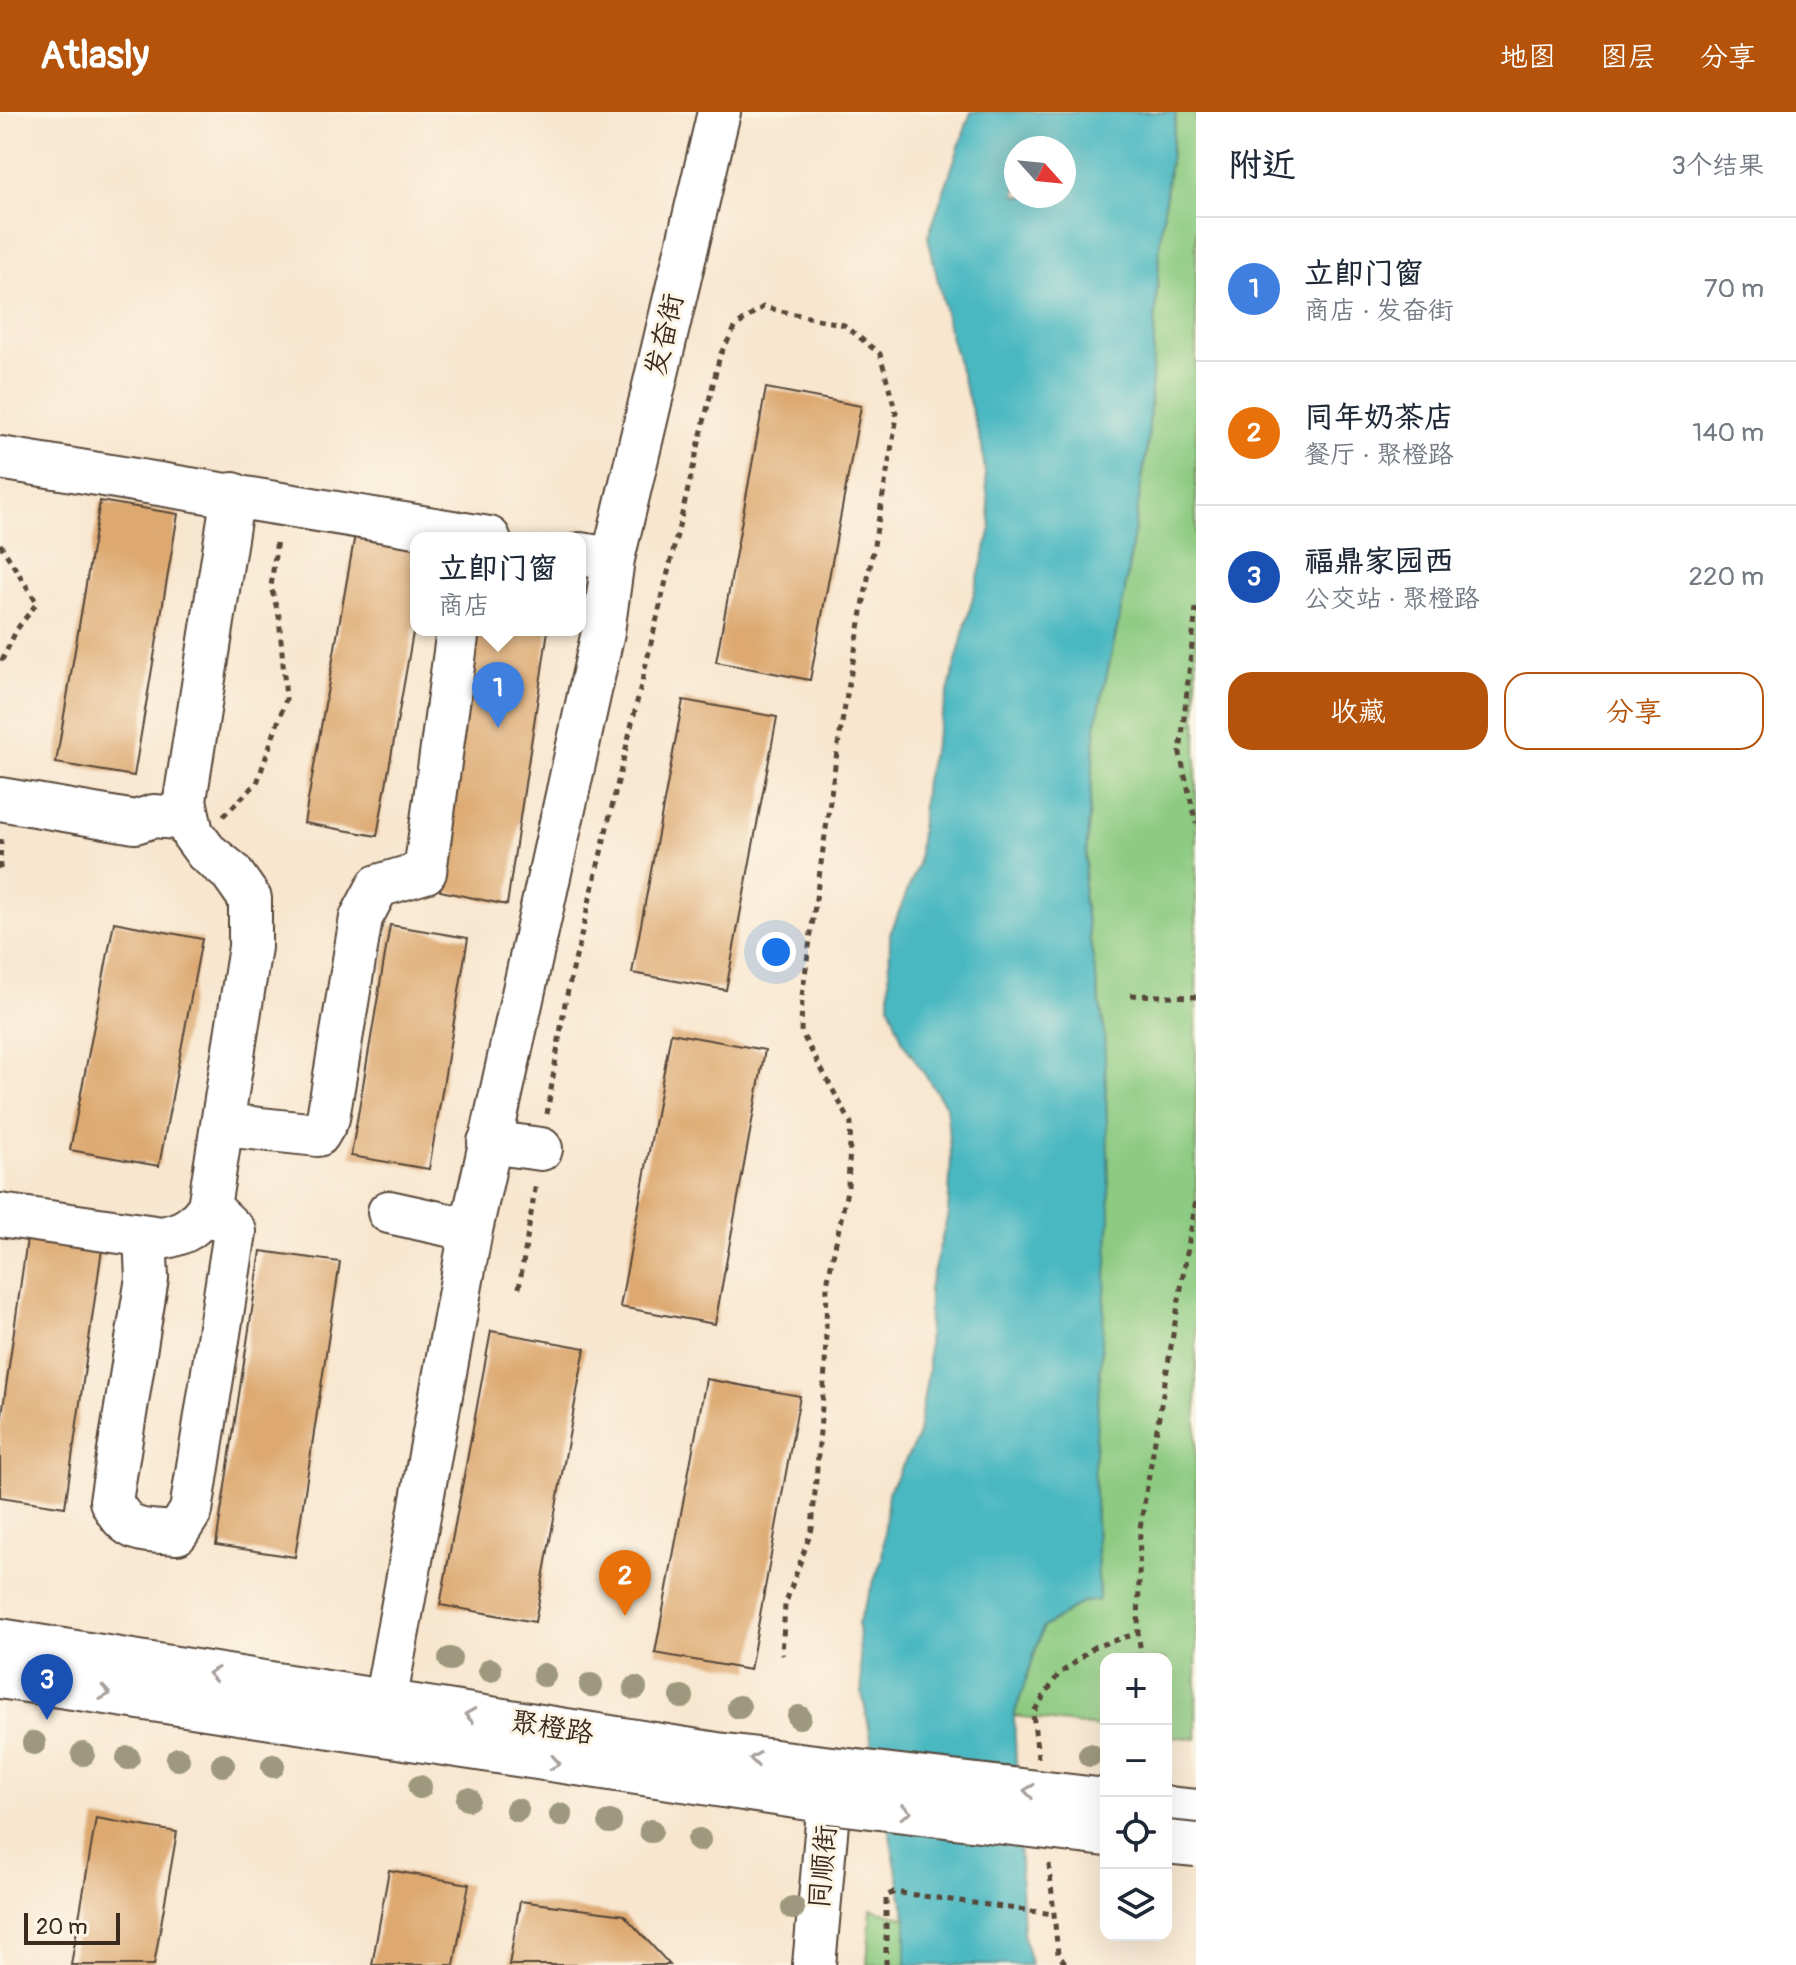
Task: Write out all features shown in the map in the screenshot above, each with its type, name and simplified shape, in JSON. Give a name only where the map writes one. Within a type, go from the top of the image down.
[{"type":"street","name":"发奋街","points":[[382,1719],[471,1230],[603,632],[596,556],[719,112]]},
{"type":"street","points":[[0,458],[283,502],[449,532]]},
{"type":"street","points":[[0,1215],[145,1236],[184,1233],[197,1225],[209,1207],[250,947],[250,899],[231,872],[206,852],[190,826],[185,800],[233,494]]},
{"type":"street","points":[[223,1125],[318,1135],[328,1118],[361,918],[378,886],[425,872],[457,636]]},
{"type":"street","points":[[0,799],[135,822],[154,816],[190,826]]},
{"type":"street","points":[[489,1142],[541,1149]]},
{"type":"street","points":[[145,1236],[147,1278],[111,1501],[119,1518],[131,1528],[177,1533],[191,1511],[235,1232],[209,1207]]},
{"type":"street","points":[[389,1212],[471,1230]]},
{"type":"street","name":"聚橙路","points":[[0,1640],[382,1719]]},
{"type":"street","name":"聚橙路","points":[[0,1677],[717,1754],[830,1785],[1100,1834]]},
{"type":"street","name":"聚橙路","points":[[830,1785],[1100,1800]]},
{"type":"street","name":"同顺街","points":[[814,1965],[830,1785]]},
{"type":"street","points":[[1172,1809],[1196,1811]]},
{"type":"street","points":[[1172,1843],[1196,1845]]},
{"type":"path","points":[[519,1288],[565,1003],[720,355],[736,326],[763,307],[844,325],[880,354],[897,417],[838,745],[802,996],[801,1032],[851,1123],[848,1186],[827,1284],[812,1529],[785,1605],[782,1655]]},
{"type":"path","points":[[190,826],[227,814],[257,783],[286,699],[279,616],[271,587],[283,502]]},
{"type":"path","points":[[0,544],[37,603],[17,629],[0,664]]},
{"type":"path","points":[[1196,608],[1180,754],[1196,823]]},
{"type":"path","points":[[0,869],[1,828]]},
{"type":"path","points":[[1131,995],[1196,997]]},
{"type":"path","points":[[1141,1653],[1138,1633],[1140,1528],[1196,1200]]},
{"type":"path","points":[[1033,1713],[1058,1675],[1076,1659],[1094,1647],[1138,1633]]},
{"type":"path","points":[[886,1965],[886,1896],[894,1892],[1053,1914],[1058,1954],[1066,1965]]},
{"type":"green space","points":[[1176,112],[1196,112],[1196,1739],[1172,1736],[1172,1653],[1100,1653],[1100,1727],[1014,1716],[1043,1628],[1082,1602],[1099,1600],[1094,1468],[1104,1029],[1083,896],[1096,723],[1124,597],[1148,441],[1160,241]]},
{"type":"green space","points":[[871,1909],[906,1918],[906,1965],[867,1965]]},
{"type":"water","points":[[971,112],[1176,112],[1160,241],[1148,441],[1124,597],[1096,723],[1083,896],[1104,1029],[1110,1215],[1094,1468],[1099,1600],[1082,1602],[1043,1628],[1014,1716],[1023,1933],[1031,1965],[906,1965],[906,1918],[862,1692],[858,1624],[882,1559],[888,1492],[917,1439],[928,1372],[929,1289],[948,1214],[951,1158],[946,1106],[903,1042],[889,1005],[890,934],[918,865],[925,780],[991,528],[982,446],[950,335],[928,237]]},
{"type":"building","points":[[766,388],[861,406],[810,680],[716,662]]},
{"type":"building","points":[[100,501],[178,514],[134,776],[56,763]]},
{"type":"building","points":[[357,523],[410,536],[410,636],[412,636],[377,836],[304,823]]},
{"type":"building","points":[[474,636],[547,636],[507,905],[440,891]]},
{"type":"building","points":[[683,700],[777,717],[726,990],[632,973]]},
{"type":"building","points":[[114,922],[202,939],[159,1166],[70,1150]]},
{"type":"building","points":[[390,925],[468,938],[429,1169],[351,1156]]},
{"type":"building","points":[[671,1033],[765,1050],[715,1324],[620,1307]]},
{"type":"building","points":[[27,1239],[102,1249],[65,1507],[0,1497],[0,1429]]},
{"type":"building","points":[[261,1251],[340,1262],[295,1557],[216,1545]]},
{"type":"building","points":[[491,1331],[585,1348],[535,1622],[440,1605]]},
{"type":"building","points":[[706,1379],[800,1396],[750,1670],[655,1653]]},
{"type":"building","points":[[96,1818],[177,1832],[154,1965],[71,1965]]},
{"type":"building","points":[[389,1870],[469,1884],[454,1965],[372,1965]]},
{"type":"building","points":[[520,1901],[624,1915],[670,1965],[509,1965]]},
{"type":"place","name":"立即门窗","points":[[498,728]]},
{"type":"place","name":"同年奶茶店","points":[[625,1616]]},
{"type":"place","name":"福鼎家园西","points":[[47,1720]]}]
